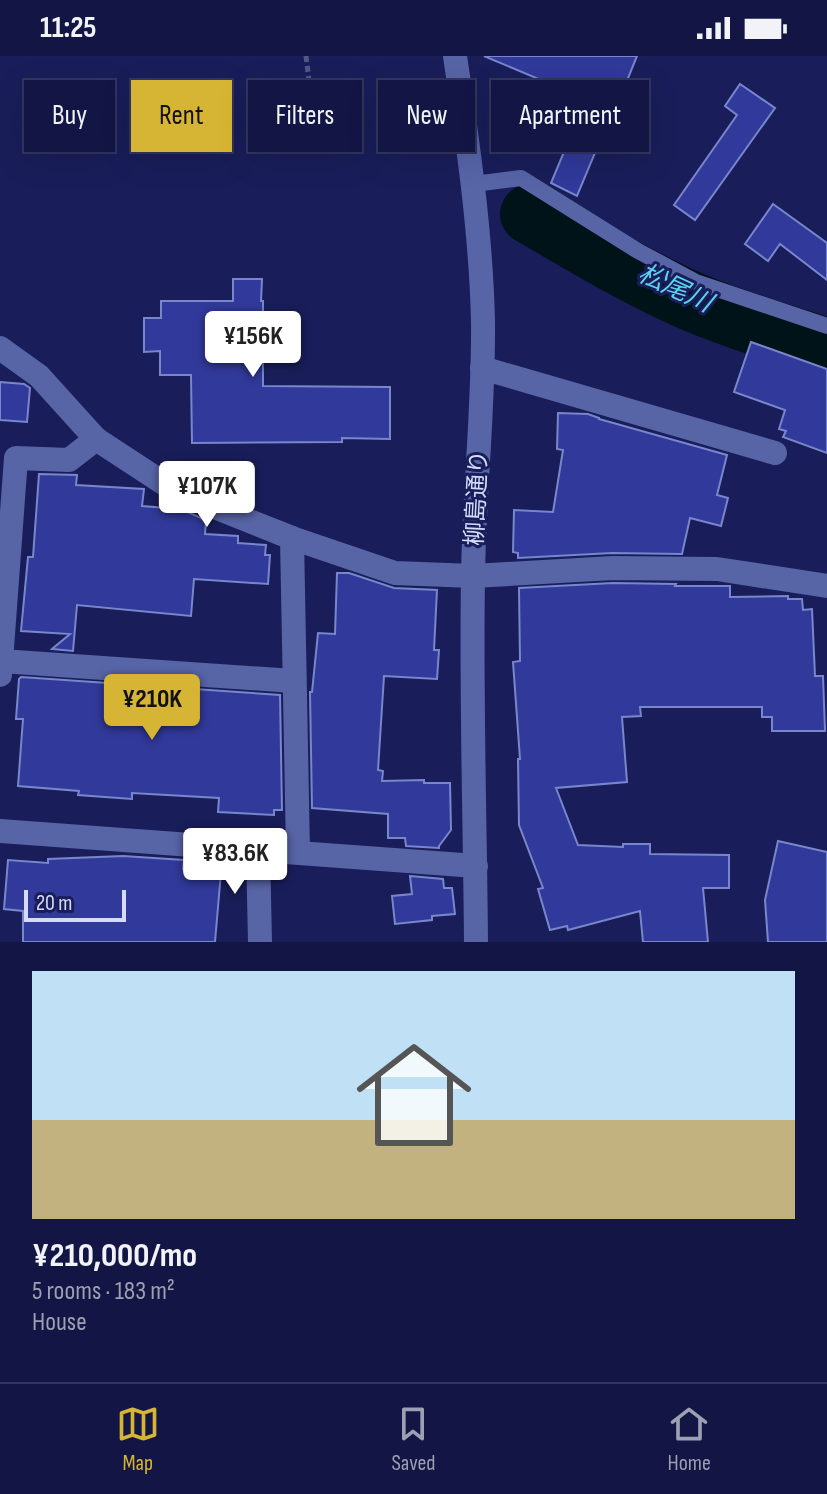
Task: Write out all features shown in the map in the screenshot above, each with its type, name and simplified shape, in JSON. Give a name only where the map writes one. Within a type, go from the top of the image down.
[{"type":"street","name":"柳島通り","points":[[455,56],[474,184],[480,252],[482,368],[473,576],[476,942]]},
{"type":"street","points":[[0,348],[39,376],[96,439],[177,492],[292,538],[395,573],[473,576],[613,568],[717,569],[827,586]]},
{"type":"street","points":[[482,368],[775,453]]},
{"type":"street","points":[[0,675],[16,458],[69,460],[96,439]]},
{"type":"street","points":[[292,538],[298,852]]},
{"type":"street","points":[[1,661],[294,681]]},
{"type":"street","points":[[0,831],[476,866]]},
{"type":"street","points":[[258,850],[260,942]]},
{"type":"lane","points":[[474,184],[521,178],[638,251],[696,282],[827,326]]},
{"type":"path","points":[[306,56],[309,80]]},
{"type":"building","points":[[484,56],[637,56],[627,80],[541,80]]},
{"type":"building","points":[[740,84],[775,108],[695,220],[674,205],[737,115],[725,106]]},
{"type":"building","points":[[564,152],[595,152],[577,196],[551,183]]},
{"type":"building","points":[[773,204],[827,243],[827,280],[780,244],[768,261],[745,244]]},
{"type":"building","points":[[233,279],[262,279],[263,386],[390,387],[390,439],[192,443],[191,375],[160,375],[160,351],[144,352],[144,318],[161,318],[161,301],[233,301]]},
{"type":"building","points":[[751,342],[827,369],[827,453],[783,437],[786,431],[779,429],[785,410],[734,392]]},
{"type":"building","points":[[0,382],[24,384],[30,388],[27,422],[0,420]]},
{"type":"building","points":[[558,413],[588,414],[727,455],[717,495],[728,498],[721,526],[690,518],[682,554],[612,553],[518,558],[518,553],[513,552],[514,510],[553,512],[563,450],[557,449]]},
{"type":"building","points":[[39,474],[77,475],[76,485],[144,489],[142,506],[180,509],[206,520],[205,534],[238,536],[238,543],[266,545],[265,555],[270,555],[268,584],[194,579],[191,616],[77,605],[73,651],[52,649],[70,634],[21,631],[28,557],[33,557]]},
{"type":"building","points":[[337,573],[349,573],[394,588],[437,590],[434,650],[439,650],[437,679],[384,676],[378,770],[383,771],[382,781],[450,783],[451,830],[439,848],[406,846],[405,838],[388,838],[388,814],[312,808],[310,692],[318,633],[335,634]]},
{"type":"building","points":[[613,583],[730,586],[730,597],[788,596],[788,599],[802,599],[803,610],[812,609],[815,676],[823,676],[825,731],[772,731],[772,717],[762,717],[762,707],[640,707],[641,716],[622,717],[627,782],[556,788],[578,845],[623,847],[623,844],[650,844],[650,854],[729,855],[729,888],[703,888],[708,942],[643,942],[640,911],[568,930],[567,926],[550,930],[538,889],[543,888],[519,825],[520,759],[513,662],[520,661],[519,588]]},
{"type":"building","points":[[21,677],[280,695],[282,810],[274,810],[274,815],[218,812],[219,798],[132,793],[132,799],[18,786],[23,719],[16,719]]},
{"type":"building","points":[[778,841],[827,852],[827,942],[768,942],[765,900]]},
{"type":"building","points":[[123,856],[184,860],[183,869],[221,872],[215,942],[23,942],[23,911],[4,909],[8,860],[48,863],[48,859]]},
{"type":"building","points":[[410,876],[443,879],[444,888],[452,888],[455,914],[395,924],[392,896],[412,894]]},
{"type":"waterway","name":"松尾川","points":[[530,214],[682,297],[827,348]]}]
